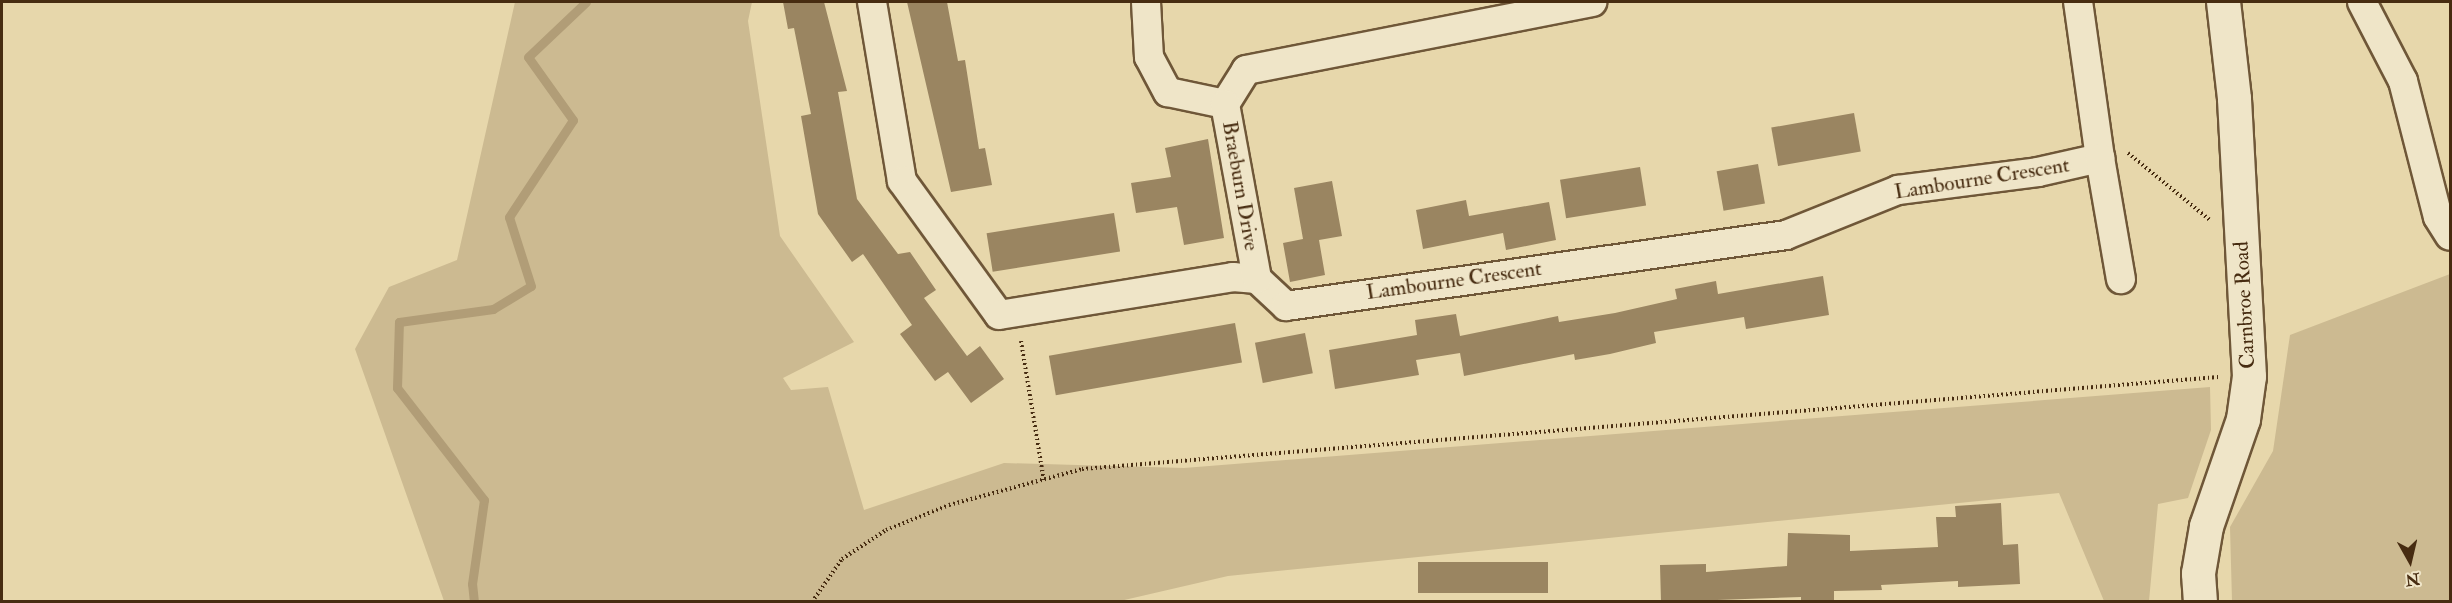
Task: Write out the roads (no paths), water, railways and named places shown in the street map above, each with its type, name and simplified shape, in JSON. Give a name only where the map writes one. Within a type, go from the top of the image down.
[{"type":"street","points":[[872,2],[902,182],[999,315],[1233,277],[1257,279]]},
{"type":"street","name":"Braeburn Drive","points":[[1146,2],[1149,57],[1168,92],[1225,104],[1257,279]]},
{"type":"street","points":[[1225,104],[1246,70],[1593,2]]},
{"type":"street","name":"Lambourne Crescent","points":[[1257,279],[1286,306],[1785,235],[1898,190],[2038,172],[2100,158],[2078,2]]},
{"type":"street","name":"Carnbroe Road","points":[[2200,602],[2198,573],[2206,526],[2242,419],[2249,376],[2242,231],[2223,2]]},
{"type":"street","points":[[2362,2],[2403,81],[2438,217],[2451,236]]},
{"type":"street","points":[[2100,158],[2121,279]]},
{"type":"waterway","points":[[474,602],[472,584],[484,500],[397,388],[399,322],[493,309],[531,286],[509,217],[573,120],[528,57],[586,2]]}]
